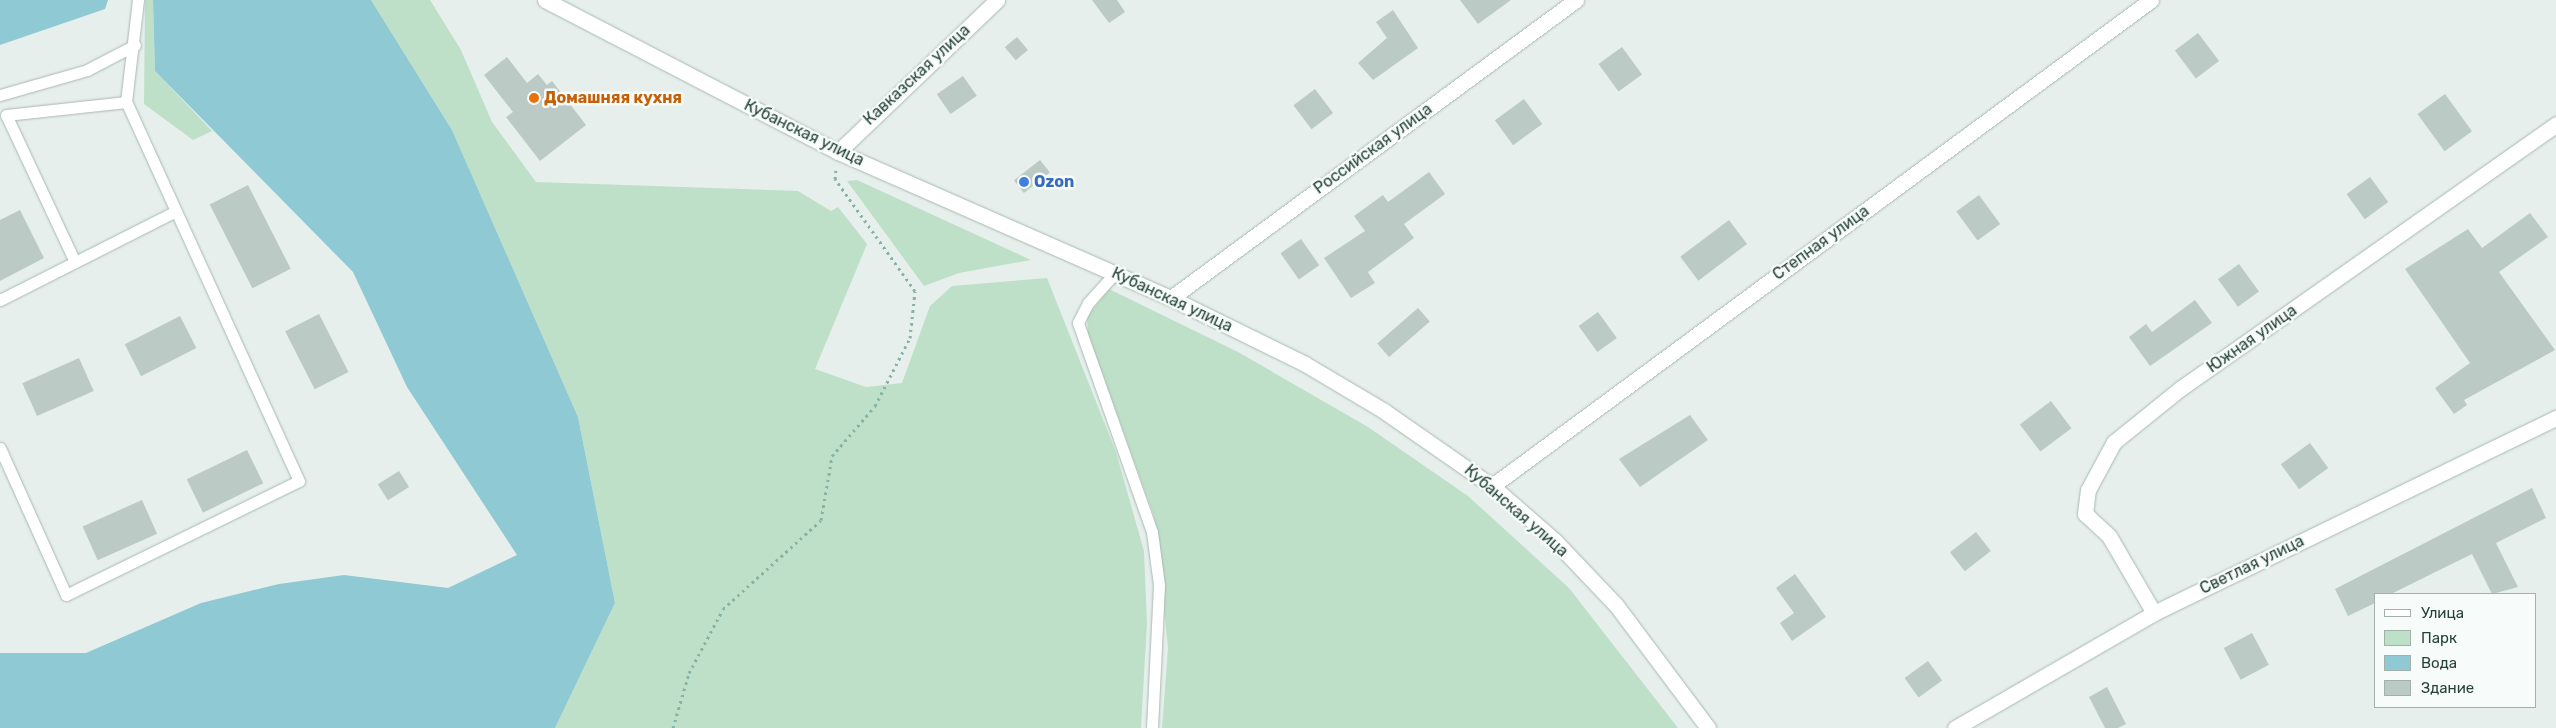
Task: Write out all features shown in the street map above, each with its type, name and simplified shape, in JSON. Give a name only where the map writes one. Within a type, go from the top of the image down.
[{"type":"street","name":"Кубанская улица","points":[[545,0],[838,152],[1171,298],[1305,364],[1384,411],[1492,486],[1554,541],[1616,605],[1708,728]]},
{"type":"street","name":"Кавказская улица","points":[[838,152],[997,0]]},
{"type":"street","name":"Российская улица","points":[[1171,298],[1576,0]]},
{"type":"street","name":"Степная улица","points":[[1492,486],[2150,0]]},
{"type":"street","name":"Южная улица","points":[[2154,612],[2109,536],[2085,514],[2088,490],[2114,442],[2181,388],[2556,124]]},
{"type":"street","name":"Светлая улица","points":[[1956,728],[2154,612],[2556,418]]},
{"type":"lane","points":[[0,448],[66,595],[300,481],[126,102],[135,44],[138,0]]},
{"type":"lane","points":[[0,95],[86,70],[135,44]]},
{"type":"lane","points":[[75,262],[6,115],[126,102]]},
{"type":"lane","points":[[0,300],[176,211]]},
{"type":"lane","points":[[1115,273],[1088,302],[1078,323],[1152,532],[1159,584],[1152,728]]},
{"type":"path","points":[[673,728],[689,673],[723,609],[821,520],[832,456],[875,406],[910,338],[914,291],[835,179],[838,152]]},
{"type":"green space","points":[[145,0],[153,0],[155,71],[212,131],[193,140],[144,104]]},
{"type":"green space","points":[[371,0],[430,0],[461,50],[492,122],[536,182],[798,191],[831,211],[838,207],[867,244],[815,369],[866,387],[902,383],[930,306],[952,286],[1047,278],[1116,452],[1144,551],[1147,623],[1141,728],[555,728],[615,603],[578,417],[452,130]]},
{"type":"green space","points":[[857,180],[1031,260],[959,273],[924,286],[847,181]]},
{"type":"green space","points":[[1109,289],[1238,352],[1368,427],[1468,496],[1569,588],[1678,728],[1162,728],[1168,648],[1154,516],[1088,334],[1087,317]]},
{"type":"water","points":[[0,0],[108,0],[105,9],[0,45]]},
{"type":"water","points":[[153,0],[371,0],[452,130],[578,417],[615,603],[555,728],[0,728],[0,653],[86,653],[201,603],[279,584],[344,575],[448,588],[517,555],[407,387],[353,272],[155,71]]},
{"type":"building","points":[[1092,0],[1117,0],[1125,12],[1109,23]]},
{"type":"building","points":[[1460,0],[1511,0],[1478,24]]},
{"type":"building","points":[[1393,10],[1418,48],[1373,80],[1358,63],[1387,38],[1376,22]]},
{"type":"building","points":[[2198,33],[2219,61],[2196,78],[2175,50]]},
{"type":"building","points":[[1017,37],[1028,50],[1016,60],[1005,47]]},
{"type":"building","points":[[1622,47],[1642,75],[1619,92],[1599,64]]},
{"type":"building","name":"Домашняя кухня","points":[[507,57],[527,83],[538,74],[547,85],[552,81],[586,125],[540,161],[506,117],[513,112],[484,75]]},
{"type":"building","points":[[963,76],[977,96],[951,114],[937,94]]},
{"type":"building","points":[[1315,89],[1333,113],[1311,129],[1293,105]]},
{"type":"building","points":[[2445,94],[2472,131],[2445,151],[2417,114]]},
{"type":"building","points":[[1524,99],[1542,124],[1513,145],[1495,120]]},
{"type":"building","points":[[1040,160],[1050,173],[1024,193],[1014,180]]},
{"type":"building","points":[[1429,172],[1445,194],[1404,224],[1414,238],[1368,272],[1375,283],[1351,298],[1324,258],[1365,231],[1354,216],[1383,195],[1388,202]]},
{"type":"building","points":[[2370,177],[2388,202],[2365,219],[2347,194]]},
{"type":"building","points":[[248,185],[291,269],[252,288],[210,205]]},
{"type":"building","points":[[1979,195],[2000,224],[1978,241],[1956,211]]},
{"type":"building","points":[[20,210],[44,258],[0,281],[0,220]]},
{"type":"building","points":[[2530,213],[2548,237],[2499,272],[2555,350],[2464,400],[2467,405],[2454,414],[2435,388],[2470,363],[2405,269],[2468,229],[2482,248]]},
{"type":"building","points":[[1729,220],[1747,244],[1698,281],[1680,257]]},
{"type":"building","points":[[1301,239],[1319,265],[1299,280],[1281,253]]},
{"type":"building","points":[[2239,264],[2259,292],[2238,307],[2218,279]]},
{"type":"building","points":[[2195,300],[2212,323],[2150,366],[2129,337],[2146,324],[2152,332]]},
{"type":"building","points":[[1418,308],[1430,322],[1389,357],[1377,343]]},
{"type":"building","points":[[1598,312],[1617,338],[1597,352],[1579,326]]},
{"type":"building","points":[[319,314],[349,372],[315,389],[285,331]]},
{"type":"building","points":[[180,316],[196,348],[141,376],[125,344]]},
{"type":"building","points":[[79,358],[94,391],[37,416],[22,383]]},
{"type":"building","points":[[2051,401],[2071,428],[2040,452],[2020,424]]},
{"type":"building","points":[[1690,415],[1708,440],[1640,487],[1619,459]]},
{"type":"building","points":[[2310,443],[2328,468],[2299,489],[2281,464]]},
{"type":"building","points":[[247,450],[263,483],[203,513],[187,479]]},
{"type":"building","points":[[399,471],[409,487],[388,500],[378,484]]},
{"type":"building","points":[[2532,488],[2546,518],[2496,543],[2518,587],[2492,593],[2472,554],[2393,593],[2374,593],[2374,603],[2348,616],[2335,589]]},
{"type":"building","points":[[142,500],[157,534],[98,560],[83,526]]},
{"type":"building","points":[[1976,532],[1991,551],[1965,571],[1950,552]]},
{"type":"building","points":[[1795,574],[1826,617],[1792,641],[1780,623],[1794,613],[1776,588]]},
{"type":"building","points":[[2252,633],[2269,665],[2241,680],[2224,648]]},
{"type":"building","points":[[1928,661],[1942,680],[1919,697],[1905,678]]},
{"type":"building","points":[[2107,687],[2126,724],[2118,728],[2105,728],[2089,697]]},
{"type":"place","name":"Домашняя кухня","points":[[534,98]]},
{"type":"place","name":"Ozon","points":[[1024,182]]}]
